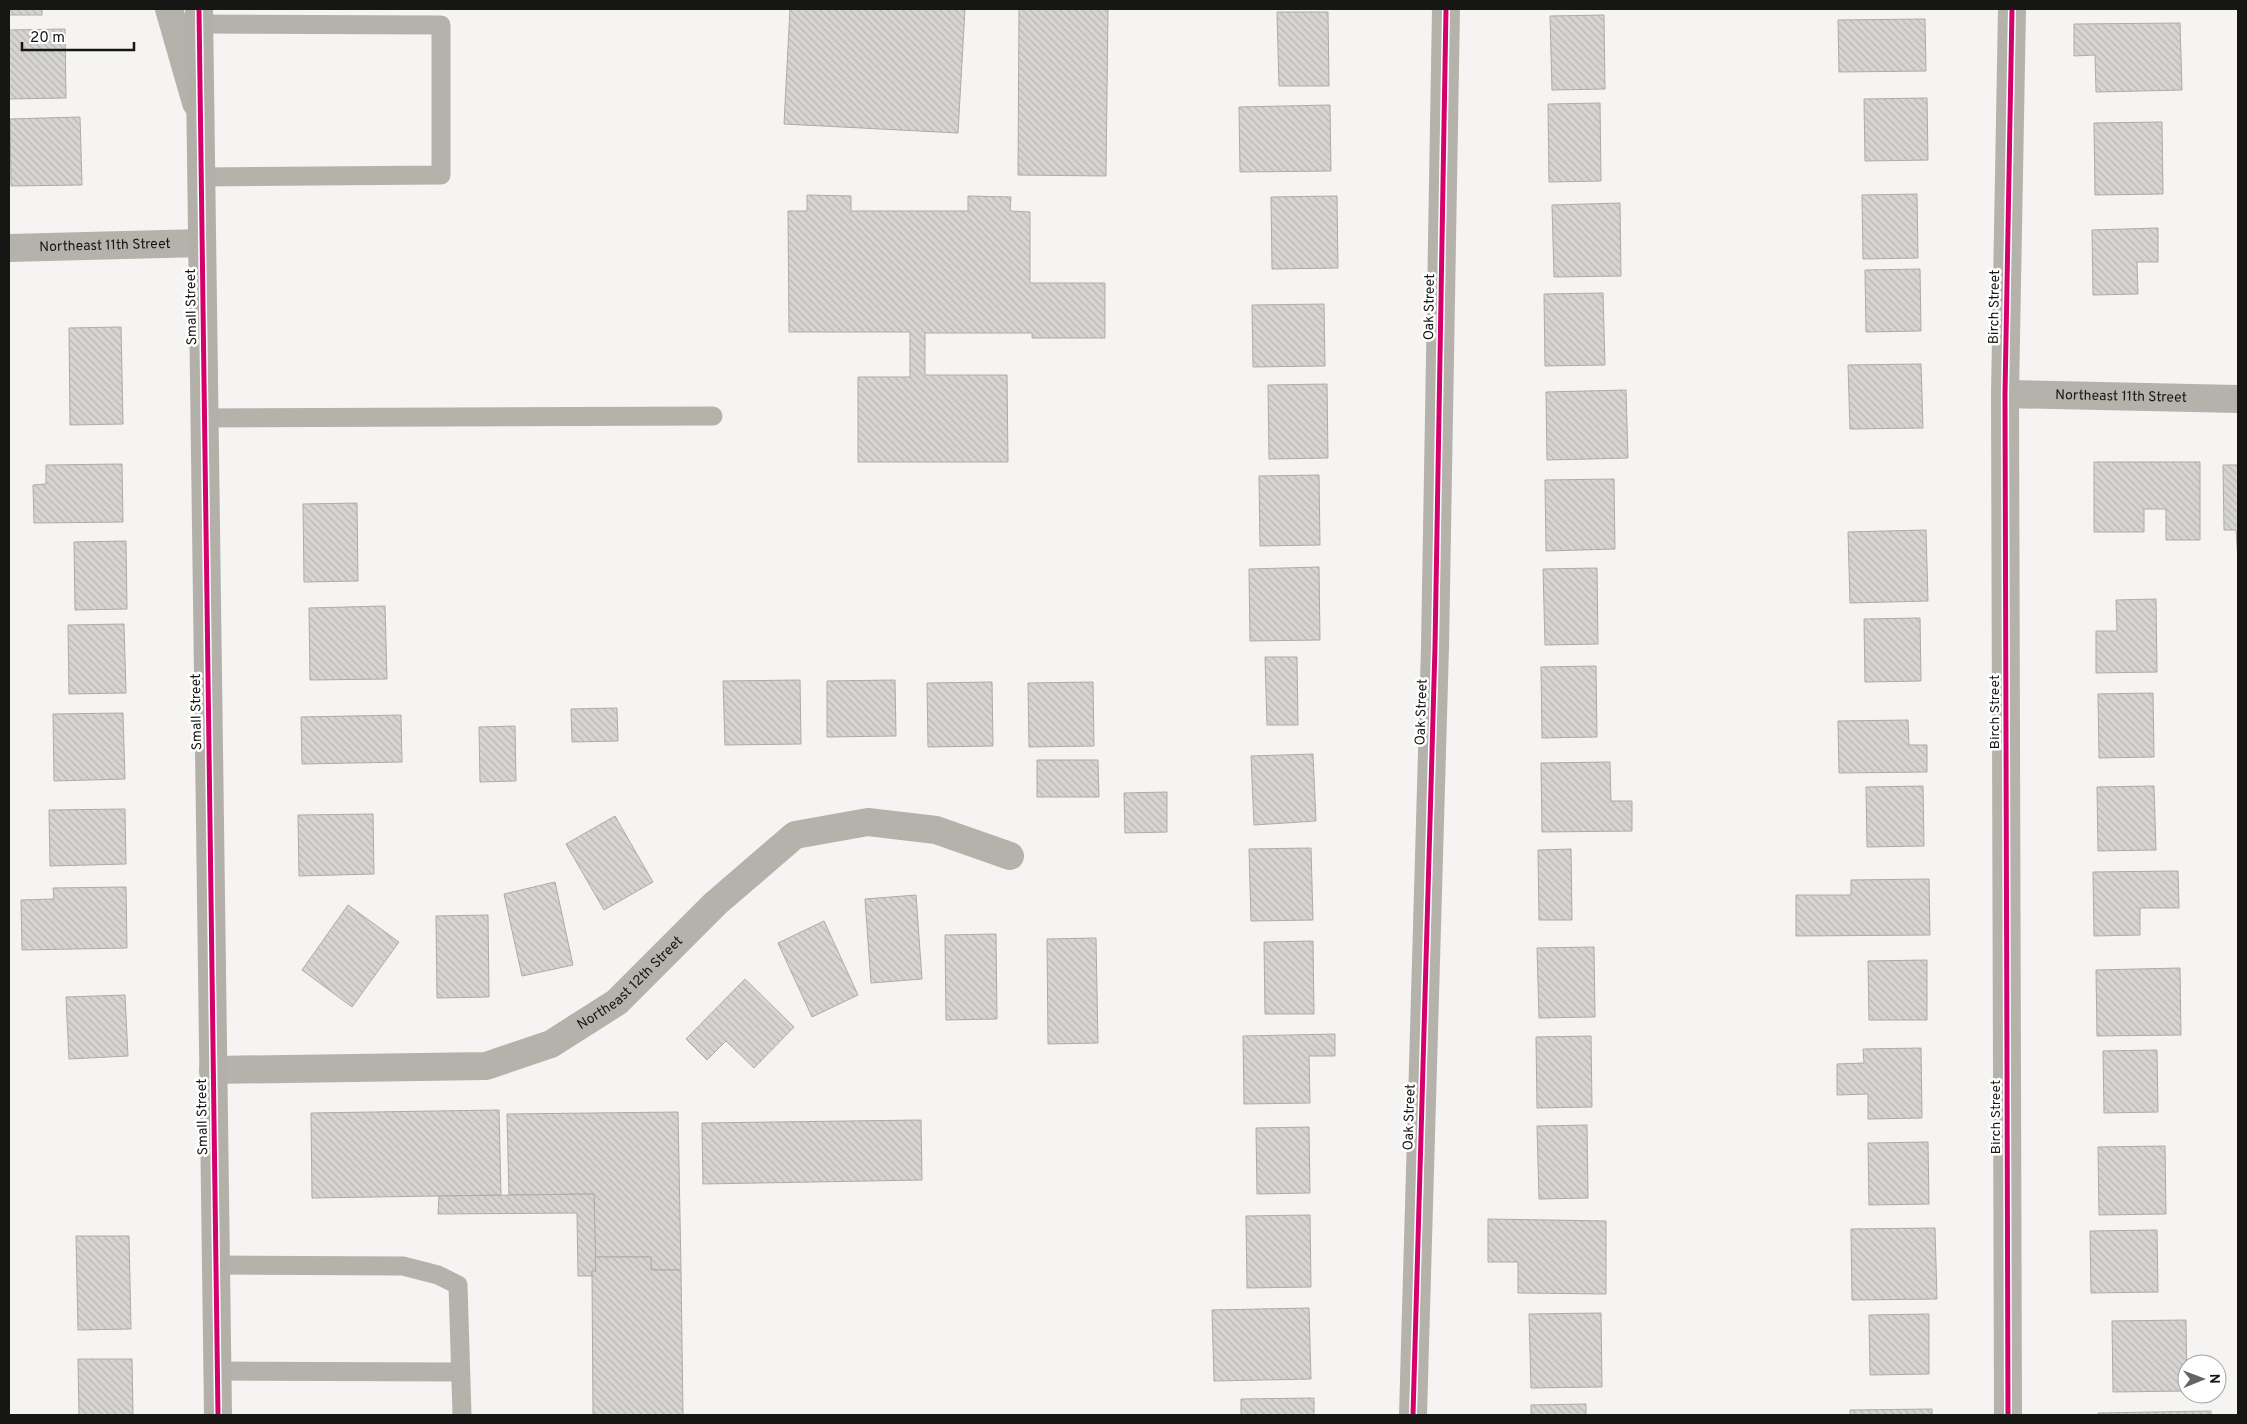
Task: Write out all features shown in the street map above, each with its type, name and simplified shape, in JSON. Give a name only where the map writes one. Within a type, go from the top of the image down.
[{"type":"street","points":[[169,9],[200,120]]},
{"type":"street","name":"Oak Street","points":[[1413,1415],[1435,647],[1446,9]]},
{"type":"street","name":"Birch Street","points":[[2008,1415],[2005,394],[2012,9]]},
{"type":"street","name":"Small Street","points":[[199,16],[218,1415]]},
{"type":"street","name":"Northeast 11th Street","points":[[9,248],[202,243]]},
{"type":"street","name":"Northeast 11th Street","points":[[2005,394],[2238,399]]},
{"type":"street","name":"Northeast 12th Street","points":[[213,1070],[486,1066],[551,1044],[616,1002],[716,903],[795,835],[868,822],[936,830],[1010,856]]},
{"type":"lane","points":[[199,16],[441,26],[441,176],[202,177]]},
{"type":"lane","points":[[204,418],[712,416]]},
{"type":"lane","points":[[216,1265],[403,1266],[438,1275],[458,1285],[462,1415]]},
{"type":"lane","points":[[218,1371],[460,1372]]},
{"type":"building","points":[[9,9],[42,9],[42,15],[9,15]]},
{"type":"building","points":[[790,9],[965,9],[958,133],[784,124]]},
{"type":"building","points":[[1019,9],[1108,9],[1106,176],[1018,175]]},
{"type":"building","points":[[1277,12],[1328,12],[1329,86],[1279,86]]},
{"type":"building","points":[[1604,15],[1605,89],[1552,90],[1550,16]]},
{"type":"building","points":[[1925,19],[1926,71],[1839,72],[1838,20]]},
{"type":"building","points":[[2180,23],[2182,90],[2096,92],[2095,55],[2074,56],[2074,24]]},
{"type":"building","points":[[65,29],[66,98],[9,99],[9,30]]},
{"type":"building","points":[[1927,98],[1928,160],[1865,161],[1864,99]]},
{"type":"building","points":[[1600,103],[1601,181],[1549,182],[1548,104]]},
{"type":"building","points":[[1330,105],[1331,171],[1240,172],[1239,107]]},
{"type":"building","points":[[80,117],[82,185],[11,186],[10,119]]},
{"type":"building","points":[[2162,122],[2163,194],[2095,195],[2094,123]]},
{"type":"building","points":[[1917,194],[1918,258],[1863,259],[1862,195]]},
{"type":"building","points":[[807,195],[851,196],[851,211],[968,211],[968,196],[1011,197],[1010,211],[1030,212],[1030,283],[1105,283],[1105,338],[1032,338],[1032,333],[925,333],[925,375],[1007,375],[1008,462],[858,462],[858,377],[910,377],[910,332],[789,332],[788,211],[807,211]]},
{"type":"building","points":[[1337,196],[1338,268],[1272,269],[1271,197]]},
{"type":"building","points":[[1620,203],[1621,276],[1554,277],[1552,205]]},
{"type":"building","points":[[2158,228],[2158,262],[2137,262],[2138,294],[2093,295],[2092,230]]},
{"type":"building","points":[[1920,269],[1921,331],[1866,332],[1865,270]]},
{"type":"building","points":[[1603,293],[1605,365],[1545,366],[1544,294]]},
{"type":"building","points":[[1324,304],[1325,366],[1253,367],[1252,305]]},
{"type":"building","points":[[121,327],[123,424],[70,425],[69,328]]},
{"type":"building","points":[[1921,364],[1923,428],[1850,429],[1848,365]]},
{"type":"building","points":[[1327,384],[1328,458],[1269,459],[1268,385]]},
{"type":"building","points":[[1626,390],[1628,458],[1547,460],[1546,392]]},
{"type":"building","points":[[2094,462],[2200,462],[2200,540],[2166,540],[2166,509],[2144,509],[2144,532],[2094,532]]},
{"type":"building","points":[[122,464],[123,522],[34,523],[33,485],[46,484],[46,465]]},
{"type":"building","points":[[2223,465],[2238,465],[2238,561],[2236,530],[2224,530]]},
{"type":"building","points":[[1319,475],[1320,545],[1260,546],[1259,476]]},
{"type":"building","points":[[1614,479],[1615,549],[1546,551],[1545,480]]},
{"type":"building","points":[[357,503],[358,581],[304,582],[303,504]]},
{"type":"building","points":[[1926,530],[1928,601],[1850,603],[1848,532]]},
{"type":"building","points":[[126,541],[127,609],[75,610],[74,542]]},
{"type":"building","points":[[1319,567],[1320,640],[1250,641],[1249,569]]},
{"type":"building","points":[[1597,568],[1598,644],[1545,645],[1543,569]]},
{"type":"building","points":[[2156,599],[2157,672],[2096,673],[2096,631],[2117,631],[2116,600]]},
{"type":"building","points":[[385,606],[387,679],[310,680],[309,608]]},
{"type":"building","points":[[1920,618],[1921,681],[1865,682],[1864,619]]},
{"type":"building","points":[[124,624],[126,693],[69,694],[68,625]]},
{"type":"building","points":[[1265,657],[1297,657],[1298,725],[1267,725]]},
{"type":"building","points":[[1596,666],[1597,737],[1542,738],[1541,667]]},
{"type":"building","points":[[800,680],[801,744],[725,745],[723,681]]},
{"type":"building","points":[[895,680],[896,736],[827,737],[827,681]]},
{"type":"building","points":[[992,682],[993,746],[928,747],[927,683]]},
{"type":"building","points":[[1093,682],[1094,746],[1029,747],[1028,683]]},
{"type":"building","points":[[2153,693],[2154,757],[2099,758],[2098,694]]},
{"type":"building","points":[[617,708],[618,741],[572,742],[571,709]]},
{"type":"building","points":[[123,713],[125,779],[54,781],[53,714]]},
{"type":"building","points":[[401,715],[402,762],[302,764],[301,717]]},
{"type":"building","points":[[1908,720],[1909,745],[1927,745],[1927,772],[1839,773],[1838,721]]},
{"type":"building","points":[[515,726],[516,781],[480,782],[479,727]]},
{"type":"building","points":[[1313,754],[1316,821],[1254,825],[1251,756]]},
{"type":"building","points":[[1037,760],[1098,760],[1099,797],[1037,797]]},
{"type":"building","points":[[1610,762],[1611,801],[1632,801],[1632,831],[1542,832],[1541,763]]},
{"type":"building","points":[[1923,786],[1924,846],[1867,847],[1866,787]]},
{"type":"building","points":[[2154,786],[2156,850],[2098,851],[2097,787]]},
{"type":"building","points":[[1167,792],[1167,832],[1125,833],[1124,793]]},
{"type":"building","points":[[125,809],[126,864],[50,866],[49,810]]},
{"type":"building","points":[[373,814],[374,874],[299,876],[298,815]]},
{"type":"building","points":[[615,816],[653,882],[604,910],[566,844]]},
{"type":"building","points":[[1311,848],[1313,920],[1251,921],[1249,849]]},
{"type":"building","points":[[1571,849],[1572,920],[1539,920],[1538,850]]},
{"type":"building","points":[[2178,871],[2179,908],[2140,908],[2140,935],[2094,936],[2093,872]]},
{"type":"building","points":[[1929,879],[1930,935],[1796,936],[1796,895],[1851,895],[1851,880]]},
{"type":"building","points":[[555,882],[573,965],[522,976],[504,894]]},
{"type":"building","points":[[126,887],[127,948],[22,950],[21,900],[54,899],[53,888]]},
{"type":"building","points":[[916,895],[922,979],[871,983],[865,899]]},
{"type":"building","points":[[348,905],[399,942],[352,1007],[302,970]]},
{"type":"building","points":[[488,915],[489,997],[437,998],[436,916]]},
{"type":"building","points":[[824,921],[858,995],[812,1017],[778,943]]},
{"type":"building","points":[[996,934],[997,1019],[946,1020],[945,935]]},
{"type":"building","points":[[1096,938],[1098,1043],[1048,1044],[1047,939]]},
{"type":"building","points":[[1313,941],[1314,1014],[1265,1014],[1264,942]]},
{"type":"building","points":[[1594,947],[1595,1017],[1539,1018],[1537,948]]},
{"type":"building","points":[[1927,960],[1927,1020],[1869,1020],[1868,961]]},
{"type":"building","points":[[2180,968],[2181,1035],[2097,1036],[2096,970]]},
{"type":"building","points":[[745,979],[794,1027],[754,1068],[726,1041],[707,1060],[686,1039]]},
{"type":"building","points":[[125,995],[128,1056],[69,1059],[66,997]]},
{"type":"building","points":[[1335,1034],[1335,1056],[1309,1056],[1310,1103],[1244,1104],[1243,1036]]},
{"type":"building","points":[[1591,1036],[1592,1107],[1537,1108],[1536,1037]]},
{"type":"building","points":[[1921,1048],[1922,1118],[1868,1119],[1868,1094],[1837,1095],[1837,1064],[1864,1063],[1863,1049]]},
{"type":"building","points":[[2157,1050],[2158,1112],[2104,1113],[2103,1051]]},
{"type":"building","points":[[499,1110],[501,1195],[312,1198],[311,1113]]},
{"type":"building","points":[[678,1112],[681,1270],[651,1270],[651,1257],[595,1257],[594,1194],[509,1195],[507,1114]]},
{"type":"building","points":[[921,1120],[922,1180],[703,1184],[702,1123]]},
{"type":"building","points":[[1587,1125],[1588,1198],[1539,1199],[1537,1126]]},
{"type":"building","points":[[1309,1127],[1310,1193],[1257,1194],[1256,1128]]},
{"type":"building","points":[[1928,1142],[1929,1204],[1869,1205],[1868,1143]]},
{"type":"building","points":[[2165,1146],[2166,1214],[2099,1215],[2098,1147]]},
{"type":"building","points":[[594,1194],[596,1271],[592,1271],[592,1276],[578,1276],[577,1213],[438,1214],[439,1196]]},
{"type":"building","points":[[1310,1215],[1311,1287],[1247,1288],[1246,1216]]},
{"type":"building","points":[[1488,1219],[1606,1221],[1606,1294],[1518,1293],[1518,1262],[1488,1262]]},
{"type":"building","points":[[1935,1228],[1937,1299],[1852,1300],[1851,1229]]},
{"type":"building","points":[[2157,1230],[2158,1292],[2091,1293],[2090,1231]]},
{"type":"building","points":[[76,1236],[129,1236],[131,1329],[78,1330]]},
{"type":"building","points":[[595,1257],[651,1257],[651,1270],[681,1270],[683,1415],[593,1415],[592,1271],[596,1271]]},
{"type":"building","points":[[1309,1308],[1311,1379],[1214,1381],[1212,1310]]},
{"type":"building","points":[[1601,1313],[1602,1387],[1531,1388],[1529,1314]]},
{"type":"building","points":[[1929,1314],[1929,1374],[1870,1375],[1869,1315]]},
{"type":"building","points":[[2186,1320],[2186,1354],[2177,1354],[2177,1391],[2113,1392],[2112,1321]]},
{"type":"building","points":[[78,1359],[132,1359],[133,1415],[79,1415]]},
{"type":"building","points":[[1314,1398],[1314,1415],[1241,1415],[1241,1399]]},
{"type":"building","points":[[1586,1404],[1586,1415],[1531,1415],[1531,1405]]},
{"type":"building","points":[[1932,1409],[1932,1415],[1850,1415],[1850,1410]]},
{"type":"building","points":[[2211,1411],[2211,1415],[2098,1415],[2098,1413]]},
{"type":"cycle path","points":[[199,9],[218,1415]]},
{"type":"cycle path","points":[[1413,1415],[1435,647],[1446,9]]},
{"type":"cycle path","points":[[2008,1415],[2005,394],[2012,9]]}]
